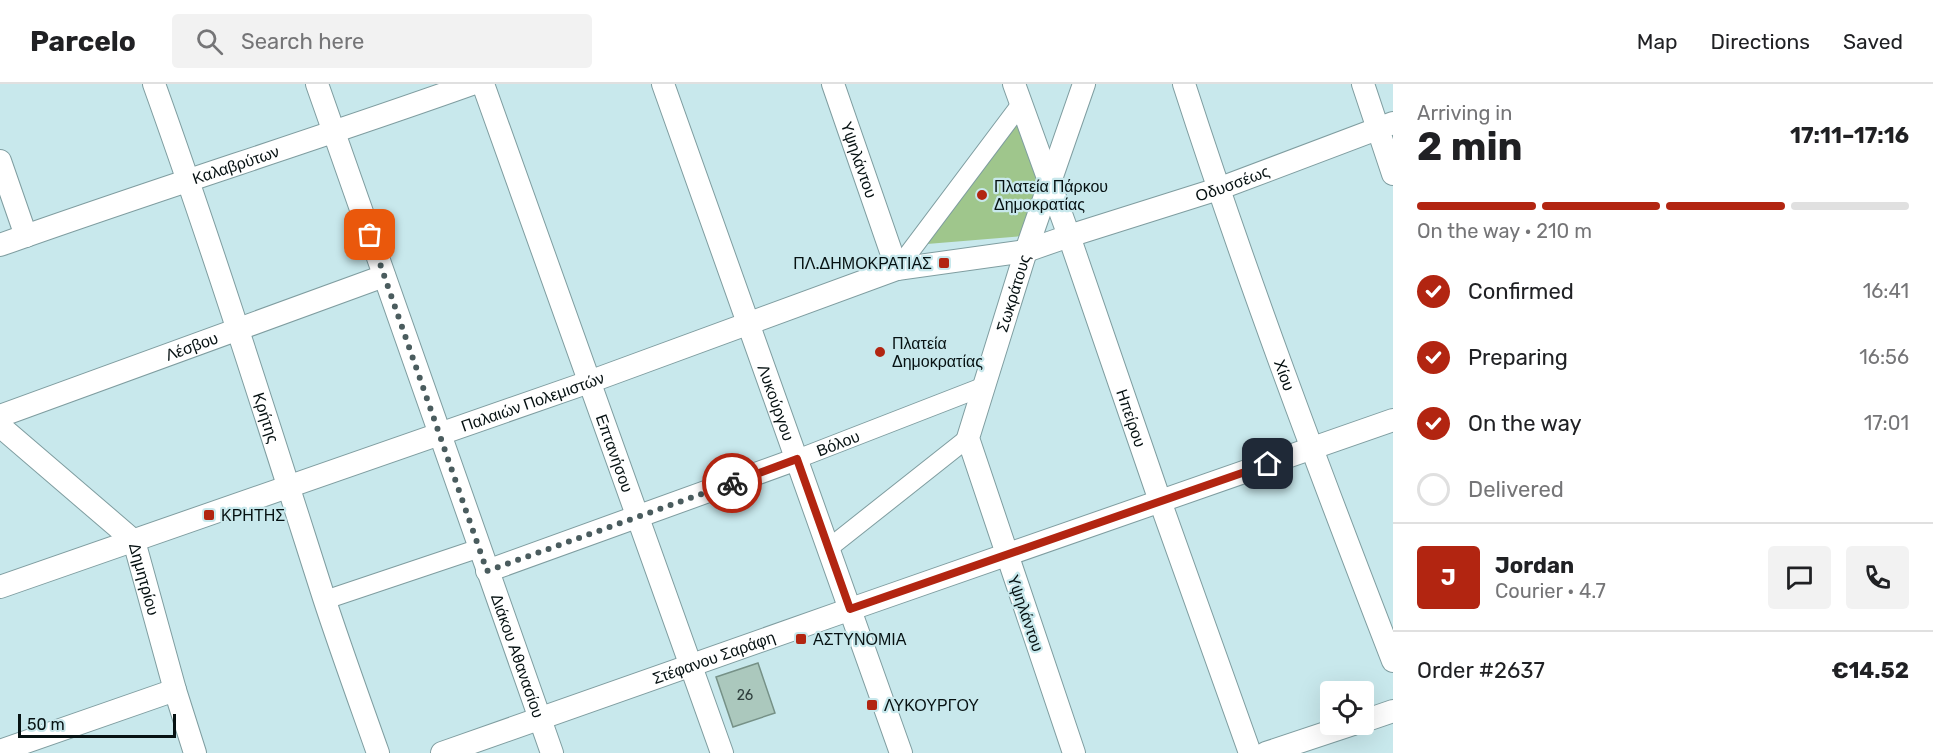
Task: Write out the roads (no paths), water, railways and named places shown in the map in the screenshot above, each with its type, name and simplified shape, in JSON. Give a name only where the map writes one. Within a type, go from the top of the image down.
[{"type":"street","name":"Κρήτης","points":[[154,84],[188,179],[325,600],[378,753]]},
{"type":"street","name":"Διάκου Αθανασίου","points":[[317,84],[552,753]]},
{"type":"street","name":"Καλαβρύτων","points":[[0,246],[188,179],[335,133],[472,84]]},
{"type":"street","name":"Επτανήσου","points":[[483,84],[722,753]]},
{"type":"street","name":"Λυκούργου","points":[[663,84],[901,753]]},
{"type":"street","name":"Υψηλάντου","points":[[833,84],[897,269]]},
{"type":"street","name":"Σωκράτους","points":[[968,438],[1026,251],[1084,84]]},
{"type":"street","name":"Χίου","points":[[1184,84],[1218,189],[1311,448],[1393,661]]},
{"type":"street","points":[[1363,84],[1386,126],[1393,174]]},
{"type":"street","points":[[897,269],[1017,94]]},
{"type":"street","name":"Ηπείρου","points":[[1017,94],[1250,753]]},
{"type":"street","name":"Οδυσσέως","points":[[1069,236],[1218,189],[1386,126]]},
{"type":"street","points":[[0,161],[26,236]]},
{"type":"street","name":"Παλαιών Πολεμιστών","points":[[0,588],[589,382],[897,269],[1026,251],[1069,236]]},
{"type":"street","name":"Λέσβου","points":[[0,416],[384,276]]},
{"type":"street","name":"Βόλου","points":[[487,571],[797,459],[985,386]]},
{"type":"street","name":"Στέφανου Σαράφη","points":[[442,753],[1393,420]]},
{"type":"street","name":"Δημητρίου","points":[[0,426],[134,541],[195,753]]},
{"type":"street","name":"Υψηλάντου","points":[[968,438],[1074,753]]},
{"type":"street","points":[[829,548],[968,438]]},
{"type":"street","points":[[325,600],[480,548]]},
{"type":"street","points":[[0,752],[176,690]]},
{"type":"street","points":[[1374,718],[1393,711]]},
{"type":"street","points":[[1266,753],[1320,735]]},
{"type":"place","name":"Πλατεία Πάρκου Δημοκρατίας","points":[[982,195]]},
{"type":"place","name":"ΠΛ.ΔΗΜΟΚΡΑΤΙΑΣ","points":[[944,263]]},
{"type":"place","name":"Πλατεία Δημοκρατίας","points":[[880,352]]},
{"type":"place","name":"ΚΡΗΤΗΣ","points":[[209,515]]},
{"type":"place","name":"ΑΣΤΥΝΟΜΙΑ","points":[[801,639]]},
{"type":"place","name":"ΛΥΚΟΥΡΓΟΥ","points":[[872,705]]}]
